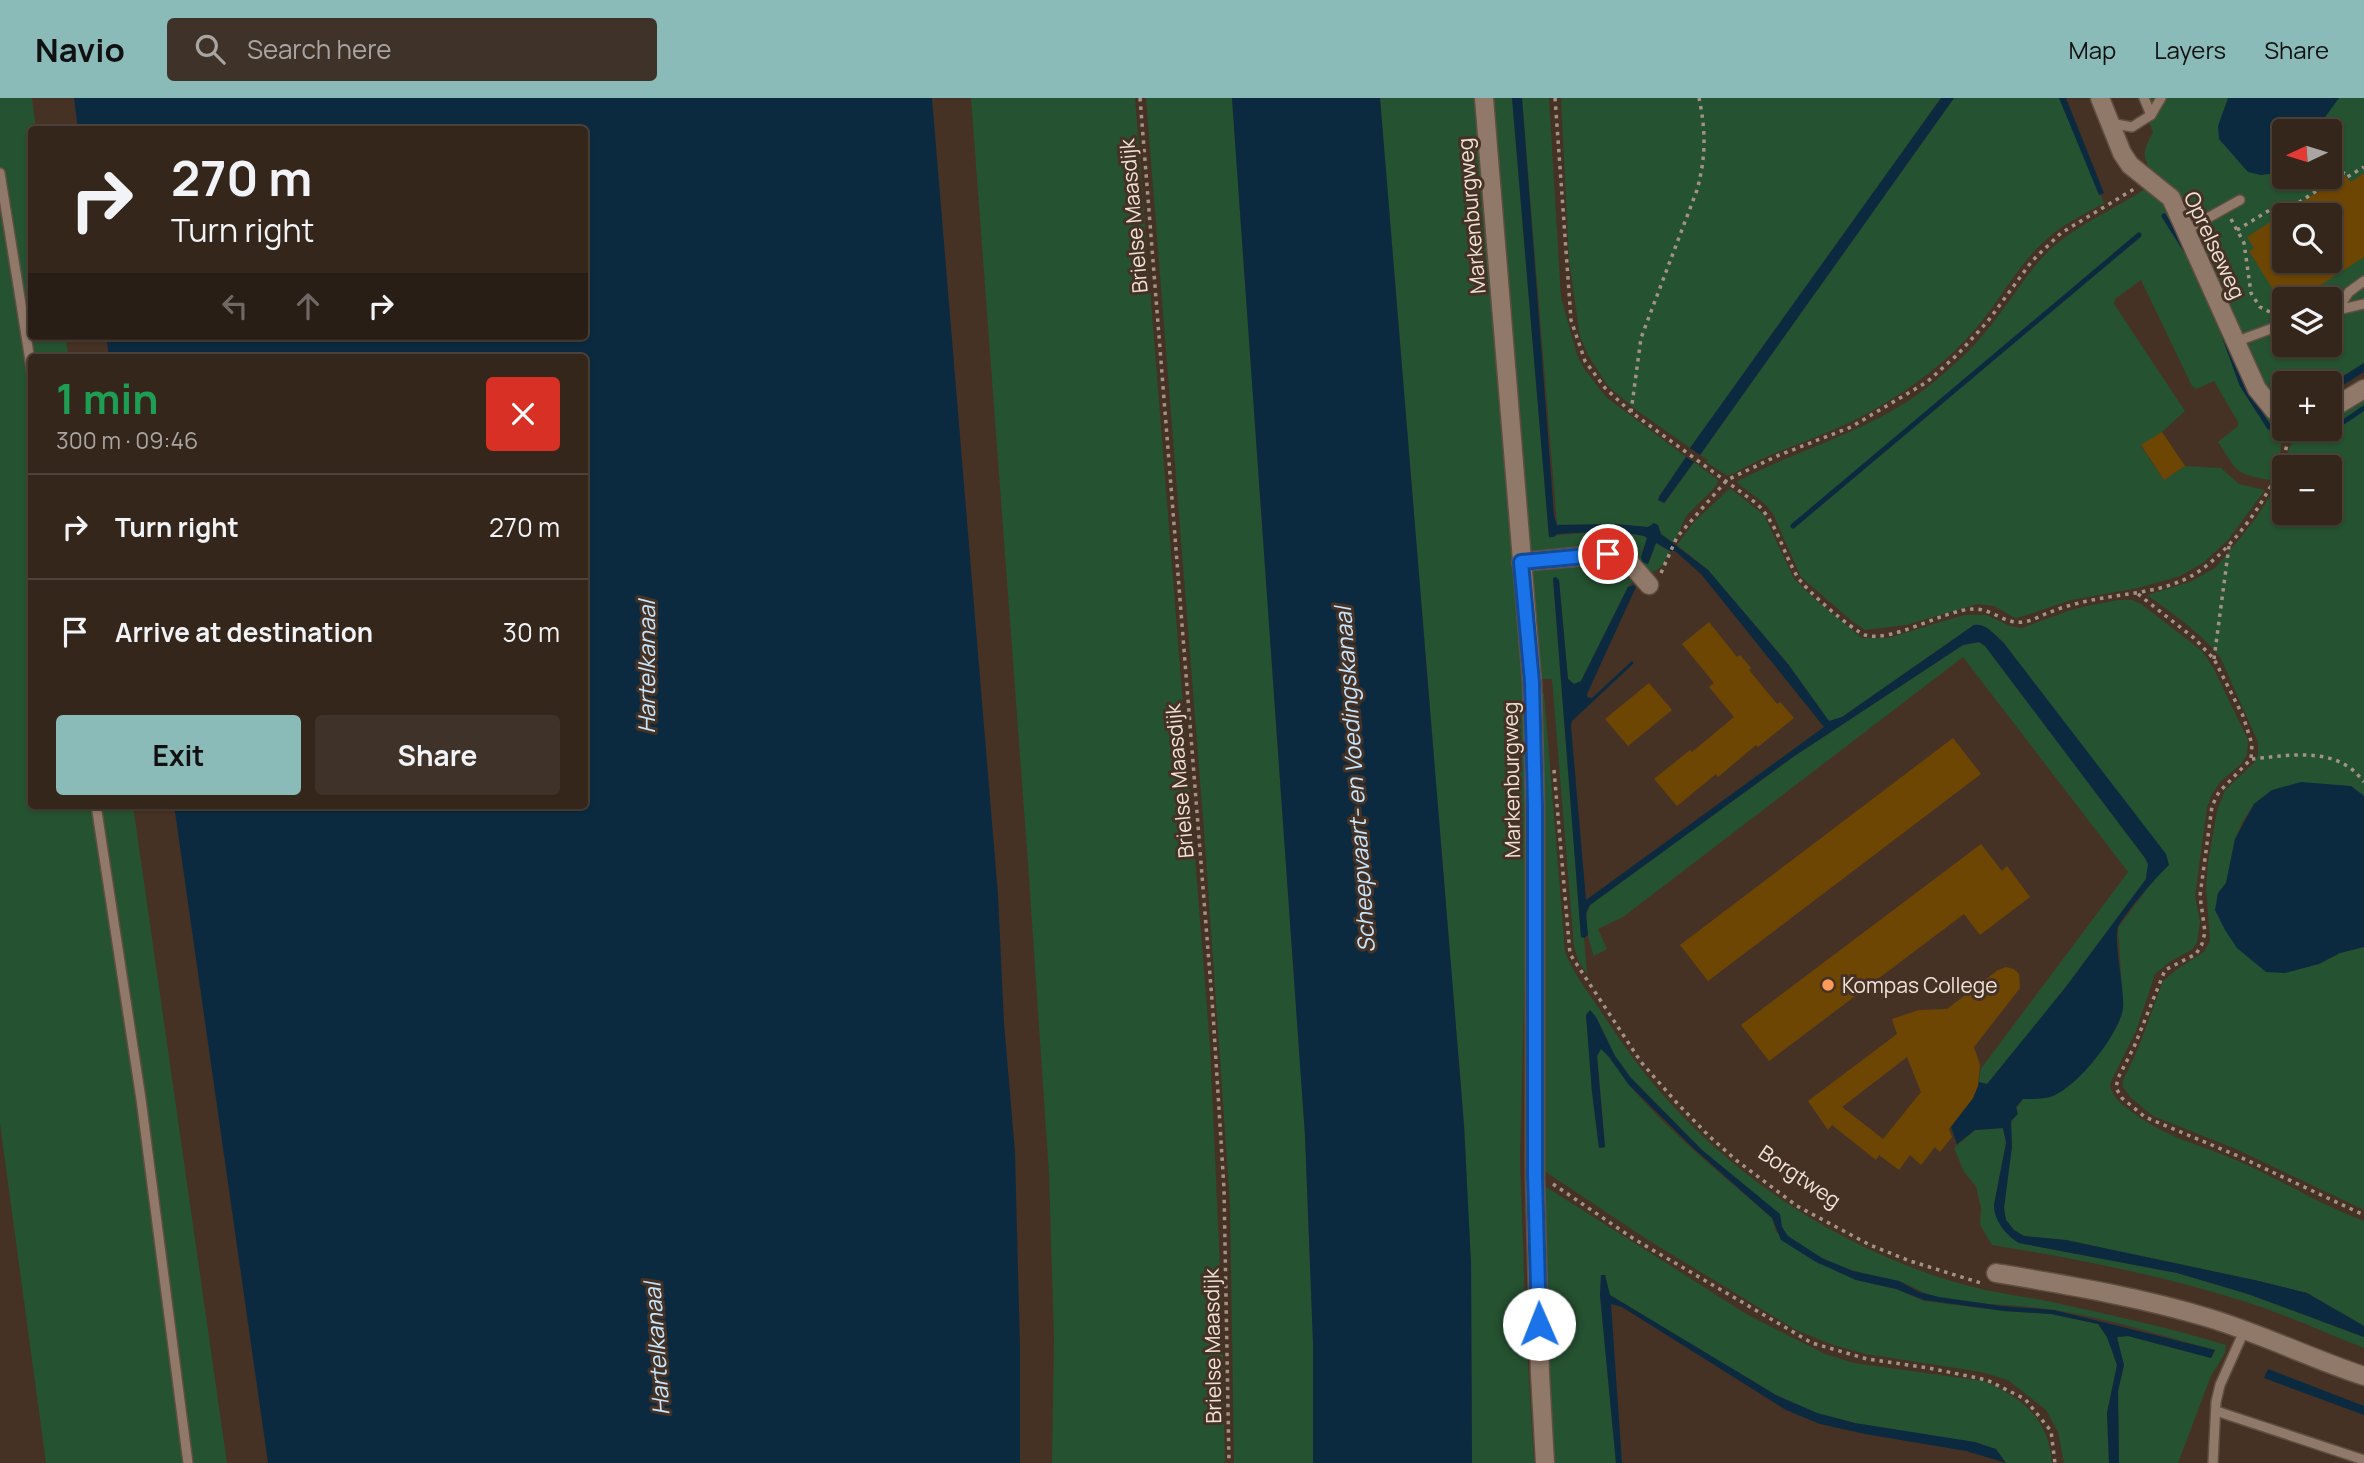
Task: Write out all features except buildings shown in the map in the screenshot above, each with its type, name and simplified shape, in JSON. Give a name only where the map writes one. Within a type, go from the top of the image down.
[{"type":"street","name":"Markenburgweg","points":[[1485,98],[1532,682],[1535,805],[1535,1175],[1545,1463]]},
{"type":"street","name":"Oprelseweg","points":[[2100,98],[2130,165],[2171,198],[2257,389],[2272,408]]},
{"type":"street","points":[[2342,402],[2364,389]]},
{"type":"street","points":[[1521,562],[1608,554],[1630,563],[1649,584]]},
{"type":"street","points":[[1989,1278],[2104,1292],[2207,1317],[2245,1329],[2364,1376]]},
{"type":"lane","points":[[2144,98],[2151,116]]},
{"type":"lane","points":[[2110,123],[2132,127],[2151,116],[2161,98]]},
{"type":"lane","points":[[0,173],[29,354]]},
{"type":"lane","points":[[2186,230],[2240,201]]},
{"type":"lane","points":[[2342,300],[2364,281]]},
{"type":"lane","points":[[2342,309],[2364,304]]},
{"type":"lane","points":[[2235,342],[2272,329]]},
{"type":"lane","points":[[97,809],[141,1099],[188,1463]]},
{"type":"lane","points":[[2213,1463],[2220,1385],[2245,1329]]},
{"type":"lane","points":[[2216,1411],[2364,1460]]},
{"type":"path","name":"Brielse Maasdijk","points":[[1140,98],[1213,1013],[1224,1203],[1229,1463]]},
{"type":"path","points":[[1555,98],[1571,320],[1585,361],[1605,388],[1632,412],[1768,513],[1798,578],[1848,624],[1866,635],[1884,634],[1971,609],[1989,610],[2015,623],[2026,622],[2072,605],[2122,594],[2138,594],[2183,581],[2210,565],[2252,516],[2272,485],[2287,441]]},
{"type":"path","points":[[1632,412],[1641,338],[1704,165],[1706,136],[1699,98]]},
{"type":"path","points":[[2237,230],[2273,208],[2278,216],[2344,173],[2347,177],[2364,167]]},
{"type":"path","points":[[1669,558],[1678,537],[1727,480],[1777,456],[1851,427],[1927,382],[1958,354],[1988,321],[2032,261],[2061,233],[2130,193],[2145,177]]},
{"type":"path","points":[[2225,209],[2244,243],[2251,293],[2260,307],[2272,312]]},
{"type":"path","points":[[2214,659],[2229,544]]},
{"type":"path","points":[[2138,594],[2194,638],[2214,659],[2243,716],[2252,744],[2251,759],[2219,792],[2212,806],[2200,896],[2205,932],[2202,944],[2196,954],[2165,970],[2116,1088],[2122,1098],[2145,1116],[2364,1215]]},
{"type":"path","points":[[2251,759],[2308,756],[2335,759],[2349,767],[2364,782]]},
{"type":"path","name":"Borgtweg","points":[[1553,763],[1570,954],[1583,978],[1642,1062],[1709,1136],[1797,1206],[1880,1249],[1910,1261],[1989,1278]]},
{"type":"path","points":[[1535,1175],[1548,1180],[1634,1239],[1812,1343],[1867,1359],[1987,1380],[2025,1399],[2051,1430],[2055,1463]]},
{"type":"green space","points":[[0,98],[32,98],[36,126],[28,126],[28,340],[66,340],[68,354],[28,354],[28,809],[134,809],[227,1463],[46,1463],[0,1124]]},
{"type":"green space","points":[[971,98],[1135,98],[1210,1046],[1222,1311],[1225,1463],[1052,1463],[1054,1338],[1049,1174]]},
{"type":"green space","points":[[1146,98],[1232,98],[1305,1135],[1313,1342],[1313,1463],[1234,1463],[1230,1203],[1204,831]]},
{"type":"green space","points":[[1380,98],[1477,98],[1528,708],[1530,768],[1520,1160],[1534,1463],[1472,1463],[1471,1264],[1464,1125]]},
{"type":"green space","points":[[1491,98],[1512,98],[1549,536],[1618,532],[1644,536],[1647,538],[1641,557],[1650,560],[1656,543],[1670,551],[1657,570],[1649,572],[1635,561],[1536,553],[1527,549]]},
{"type":"green space","points":[[1522,98],[1549,98],[1561,297],[1577,355],[1606,397],[1686,457],[1659,496],[1665,503],[1694,462],[1718,480],[1716,486],[1686,516],[1674,543],[1661,534],[1658,525],[1557,525]]},
{"type":"green space","points":[[1561,98],[1941,98],[1690,448],[1635,409],[1607,385],[1580,337],[1569,260]]},
{"type":"green space","points":[[1954,98],[2059,98],[2104,203],[2062,227],[2040,245],[1967,338],[1943,362],[1917,382],[1853,421],[1726,475],[1700,455]]},
{"type":"green space","points":[[2139,98],[2364,98],[2364,363],[2342,377],[2342,371],[2272,371],[2272,400],[2159,178],[2146,161],[2146,146],[2153,132]]},
{"type":"green space","points":[[2145,189],[2161,194],[2272,410],[2272,441],[2281,441],[2280,455],[2272,455],[2270,480],[2243,473],[2234,466],[2218,442],[2238,426],[2238,422],[2214,381],[2196,389],[2192,386],[2141,280],[2115,299],[2114,304],[2185,411],[2162,432],[2141,446],[2164,480],[2185,466],[2221,468],[2239,484],[2265,490],[2228,540],[2203,563],[2180,576],[2138,588],[2071,600],[2021,617],[2015,618],[1994,606],[1978,604],[1906,625],[1865,630],[1801,577],[1773,514],[1765,504],[1736,482],[1864,425],[1913,398],[1944,374],[1977,342],[2047,253],[2076,230]]},
{"type":"green space","points":[[2364,392],[2364,796],[2351,786],[2272,790],[2254,804],[2243,821],[2235,839],[2226,883],[2218,894],[2319,964],[2339,953],[2364,947],[2364,1210],[2236,1149],[2153,1116],[2130,1097],[2123,1087],[2123,1080],[2138,1049],[2163,981],[2204,952],[2210,941],[2206,888],[2217,811],[2225,790],[2254,763],[2258,755],[2258,742],[2220,657],[2195,631],[2147,595],[2190,582],[2215,568],[2256,518],[2272,493],[2272,525],[2342,525],[2342,455],[2287,455],[2292,441],[2342,441],[2342,406]]},
{"type":"green space","points":[[1731,489],[1764,515],[1794,579],[1862,638],[1888,638],[1964,615],[1987,615],[2010,626],[2022,628],[2087,606],[2132,600],[2202,651],[2214,669],[2248,740],[2247,755],[2241,764],[2220,782],[2207,808],[2195,896],[2200,922],[2197,942],[2193,949],[2155,974],[2136,1031],[2110,1084],[2111,1089],[2117,1100],[2164,1132],[2236,1160],[2364,1221],[2364,1326],[2307,1293],[2066,1240],[2024,1236],[2014,1230],[2006,1220],[2004,1208],[2007,1150],[2017,1108],[2023,1099],[2051,1097],[2066,1088],[2095,1059],[2123,1008],[2118,928],[2155,878],[2169,865],[2003,642],[1987,628],[1974,625],[1842,717],[1829,722],[1788,664],[1708,570],[1677,545],[1694,522]]},
{"type":"green space","points":[[1614,560],[1635,578],[1581,681],[1576,685],[1568,679],[1559,580],[1553,579],[1581,936],[1584,938],[1587,974],[1574,947],[1552,679],[1538,679],[1529,573],[1533,567]]},
{"type":"green space","points":[[1979,642],[1985,646],[2148,864],[2146,879],[2065,988],[1987,1085],[1979,1082],[1980,1070],[2128,872],[1963,657],[1623,917],[1598,929],[1607,949],[1594,956],[1586,924],[1590,905],[1793,757],[1963,645]]},
{"type":"green space","points":[[1539,692],[1544,693],[1565,951],[1584,986],[1646,1075],[1678,1112],[1713,1146],[1751,1177],[1791,1206],[1876,1253],[1969,1286],[2114,1316],[2226,1345],[2225,1353],[2211,1376],[2178,1463],[2119,1463],[2118,1391],[2124,1365],[2116,1337],[2128,1336],[2211,1358],[2215,1350],[2074,1313],[1937,1297],[1898,1281],[1838,1265],[1809,1253],[1856,1280],[1896,1289],[1924,1301],[2051,1314],[2098,1324],[2107,1337],[2117,1365],[2107,1413],[2109,1463],[2064,1463],[2058,1432],[2046,1410],[2008,1380],[1981,1372],[1866,1354],[1833,1345],[1796,1330],[1648,1240],[1546,1172],[1541,1164]],"holes":[[[1586,1015],[1596,1017],[1615,1056],[1631,1078],[1702,1150],[1779,1214],[1786,1234],[1807,1251],[1776,1232],[1772,1218],[1663,1121],[1630,1086],[1610,1056],[1601,1049],[1597,1055],[1605,1147],[1599,1148]]]},
{"type":"green space","points":[[2003,1128],[2006,1143],[1994,1205],[2019,1243],[2177,1273],[2248,1294],[2364,1337],[2364,1348],[2231,1297],[2164,1279],[1992,1245],[1980,1225],[1981,1208],[1976,1186],[1964,1172],[1954,1148],[1975,1130]]},
{"type":"green space","points":[[1543,1185],[1748,1315],[1825,1354],[1854,1363],[1983,1381],[2010,1394],[2039,1422],[2050,1448],[2052,1463],[2006,1463],[1996,1449],[1855,1423],[1817,1413],[1776,1395],[1610,1295],[1605,1275],[1601,1276],[1600,1295],[1616,1463],[1550,1463]]},
{"type":"water","name":"Hartelkanaal","points":[[74,98],[932,98],[998,895],[1004,1023],[1015,1152],[1020,1463],[268,1463],[175,809],[588,809],[588,354],[109,354],[107,340],[588,340],[588,126],[78,126]]},
{"type":"water","name":"Scheepvaart- en Voedingskanaal","points":[[1232,98],[1380,98],[1464,1125],[1471,1264],[1472,1463],[1313,1463],[1313,1342],[1305,1135]]},
{"type":"water","points":[[1512,98],[1522,98],[1554,515],[1557,525],[1658,525],[1661,534],[1708,570],[1788,664],[1829,721],[1842,717],[1974,625],[1987,628],[2003,642],[2166,854],[2169,865],[2141,895],[2118,927],[2123,1008],[2114,1032],[2095,1060],[2072,1084],[2050,1097],[2023,1099],[2016,1107],[2018,1114],[2011,1121],[2012,1147],[2004,1208],[2006,1220],[2014,1230],[2024,1236],[2066,1240],[2307,1293],[2364,1326],[2364,1337],[2248,1294],[2177,1273],[2019,1243],[2005,1232],[1998,1222],[1994,1205],[2006,1143],[2003,1128],[1975,1130],[1957,1144],[1951,1127],[1973,1098],[1979,1082],[1987,1084],[2065,988],[2146,879],[2148,864],[1985,646],[1979,642],[1963,645],[1793,757],[1590,905],[1586,913],[1588,935],[1581,937],[1553,578],[1559,580],[1568,679],[1574,684],[1581,681],[1628,587],[1636,587],[1587,697],[1592,698],[1632,661],[1634,663],[1572,721],[1571,726],[1586,900],[1824,727],[1701,574],[1675,551],[1656,543],[1648,564],[1642,562],[1641,557],[1647,538],[1644,536],[1600,532],[1557,534],[1549,537]]},
{"type":"water","points":[[1941,98],[1954,98],[1700,455],[1690,448]]},
{"type":"water","points":[[2059,98],[2066,98],[2104,193],[2099,195]]},
{"type":"water","points":[[2228,98],[2339,98],[2324,119],[2272,119],[2272,174],[2261,175],[2248,172],[2219,139],[2218,126]]},
{"type":"water","points":[[2364,363],[2364,372],[2342,386],[2342,377]]},
{"type":"water","points":[[1686,457],[1694,462],[1664,503],[1658,500],[1659,497]]},
{"type":"water","points":[[2301,782],[2351,786],[2364,796],[2364,947],[2285,973],[2266,972],[2237,948],[2225,930],[2215,910],[2218,893],[2226,883],[2235,839],[2254,804],[2272,790]]},
{"type":"water","points":[[1590,1010],[1615,1056],[1631,1078],[1702,1150],[1780,1214],[1782,1227],[1788,1236],[1822,1258],[1853,1271],[1899,1281],[1919,1292],[1939,1297],[2054,1310],[2215,1350],[2211,1358],[2128,1336],[2117,1337],[2124,1365],[2118,1391],[2119,1463],[2109,1463],[2107,1413],[2117,1365],[2107,1337],[2098,1324],[2051,1314],[2004,1311],[1924,1300],[1896,1289],[1856,1280],[1816,1262],[1781,1240],[1772,1218],[1692,1147],[1629,1085],[1601,1049],[1597,1056],[1605,1147],[1599,1148],[1586,1015]]},
{"type":"water","points":[[1601,1275],[1605,1275],[1610,1295],[1776,1395],[1817,1413],[1855,1423],[1975,1442],[1996,1449],[2006,1463],[1966,1451],[1820,1424],[1786,1410],[1622,1307],[1611,1304],[1622,1463],[1616,1463],[1600,1295]]},
{"type":"water","points":[[2268,1369],[2364,1406],[2364,1415],[2264,1378]]},
{"type":"waterway","points":[[2164,216],[2186,251]]},
{"type":"waterway","points":[[1793,526],[2139,235]]},
{"type":"waterway","points":[[2223,333],[2242,385],[2269,427]]},
{"type":"waterway","points":[[2342,423],[2364,408]]},
{"type":"place","name":"Kompas College","points":[[1828,985]]},
{"type":"route","points":[[1539,1324],[1535,1175],[1535,805],[1532,682],[1521,562],[1608,554]]}]
